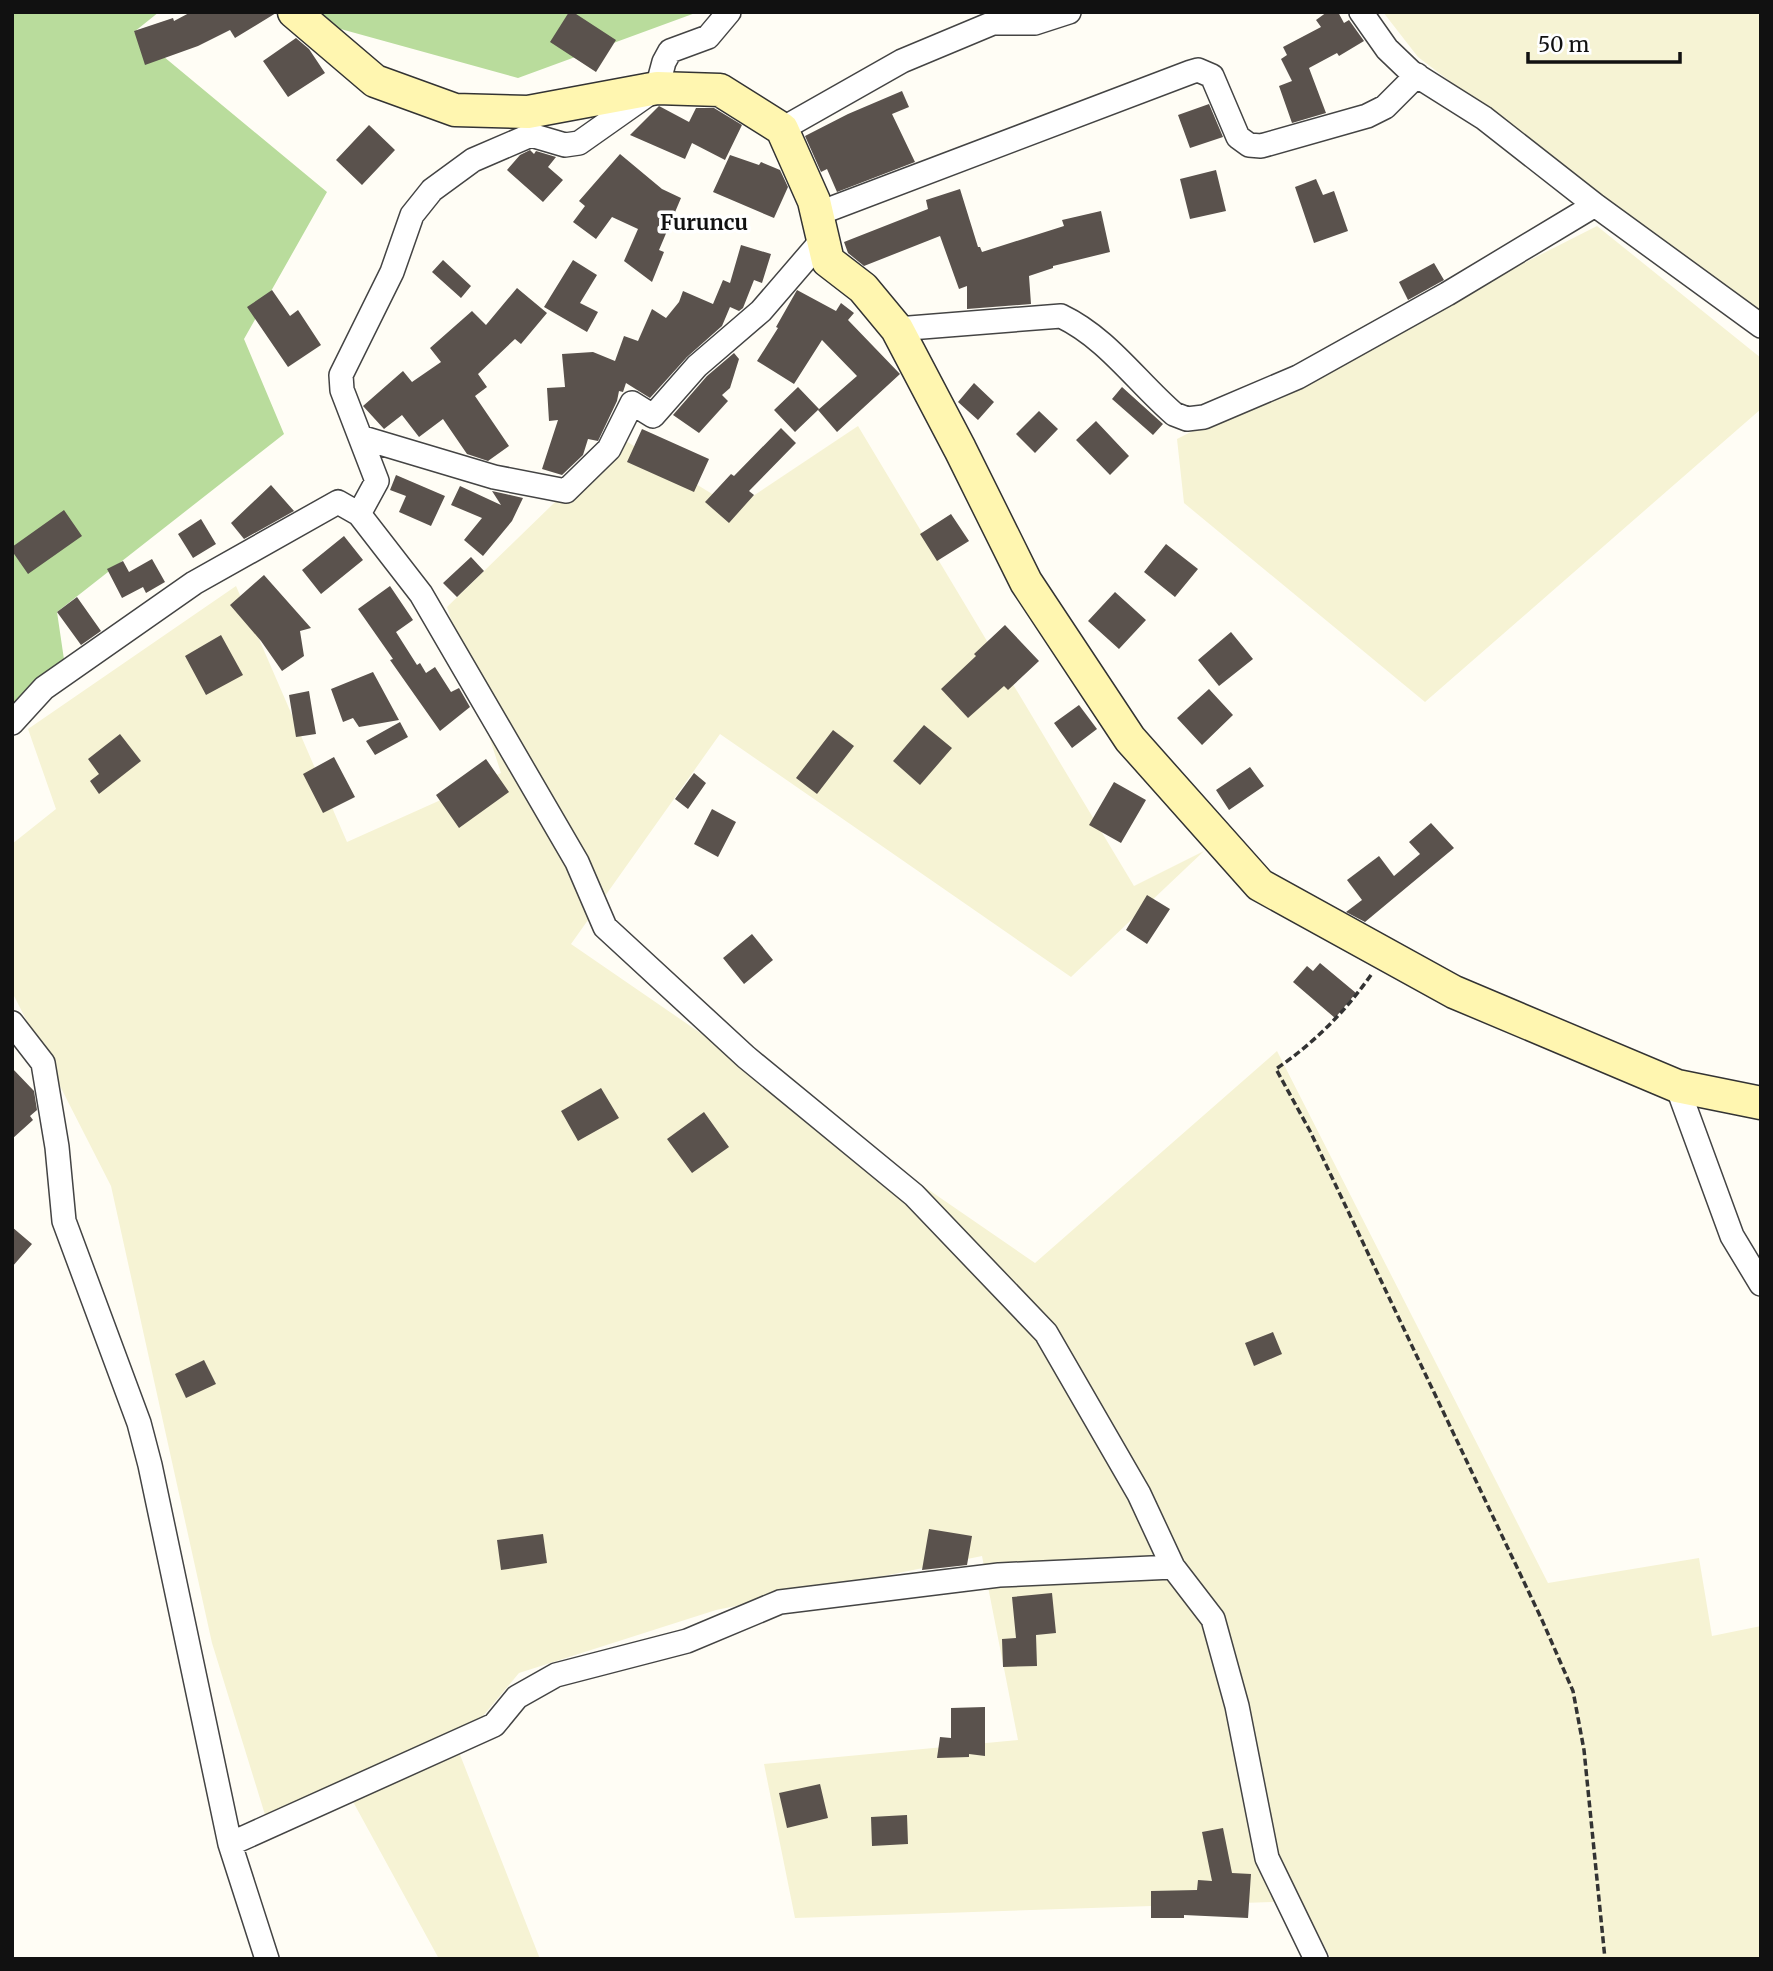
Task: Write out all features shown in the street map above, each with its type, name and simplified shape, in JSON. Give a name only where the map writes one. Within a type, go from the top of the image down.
[{"type":"street","points":[[294,12],[375,81],[455,110],[528,112],[657,88],[720,90],[782,129],[814,201],[828,261],[863,288],[897,329],[1026,582],[1130,739],[1260,885],[1454,992],[1677,1086],[1761,1102]]},
{"type":"street","points":[[359,514],[377,481],[342,390],[341,375],[392,272],[412,215],[432,190],[473,160],[531,135],[565,145],[579,143],[657,88],[670,51],[708,37],[729,12]]},
{"type":"street","points":[[782,129],[902,61],[993,23],[1035,23],[1069,12]]},
{"type":"street","points":[[1362,12],[1387,49],[1417,75],[1484,118],[1595,205],[1761,326]]},
{"type":"street","points":[[360,437],[494,477],[566,491],[610,449],[632,403],[653,416],[697,366],[761,311],[820,227],[1198,70],[1212,76],[1238,137],[1250,145],[1261,145],[1367,116],[1385,107],[1417,75]]},
{"type":"street","points":[[897,329],[1061,316],[1104,344],[1174,414],[1187,419],[1204,417],[1298,377],[1447,294],[1595,205]]},
{"type":"street","points":[[12,723],[44,688],[194,583],[338,502],[359,514],[421,594],[577,862],[605,928],[746,1057],[914,1195],[1046,1334],[1139,1494],[1173,1567],[1213,1619],[1237,1706],[1267,1858],[1296,1923],[1316,1959]]},
{"type":"street","points":[[12,1023],[43,1063],[57,1147],[64,1221],[139,1423],[230,1844],[267,1959]]},
{"type":"street","points":[[1677,1086],[1732,1236],[1761,1284]]},
{"type":"street","points":[[230,1844],[494,1725],[517,1697],[556,1675],[687,1641],[780,1602],[999,1575],[1173,1567]]},
{"type":"path","points":[[1387,955],[1347,1008],[1306,1049],[1276,1069],[1310,1131],[1542,1620],[1573,1691],[1584,1750],[1605,1959]]},
{"type":"shaded area","points":[[1383,12],[1761,12],[1761,318],[1418,57]]},
{"type":"shaded area","points":[[1597,226],[1761,358],[1761,409],[1425,702],[1184,503],[1177,439]]},
{"type":"shaded area","points":[[858,426],[1134,886],[1204,851],[1071,977],[720,734],[571,944],[1035,1263],[1277,1051],[1548,1583],[1699,1558],[1712,1636],[1761,1626],[1761,1959],[1331,1959],[1301,1901],[795,1918],[764,1764],[1018,1740],[982,1556],[716,1610],[519,1673],[457,1747],[540,1959],[439,1959],[351,1798],[266,1818],[212,1643],[111,1186],[12,992],[12,844],[56,809],[28,729],[236,586],[347,842],[501,773],[447,607],[621,438],[735,508]]},
{"type":"green space","points":[[12,12],[159,12],[134,32],[327,192],[244,339],[284,434],[57,612],[66,673],[12,725]]},
{"type":"green space","points":[[279,12],[698,12],[518,78]]},
{"type":"building","points":[[191,12],[276,13],[235,38],[230,30],[198,46],[145,65],[134,31],[173,18],[174,21]]},
{"type":"building","points":[[569,12],[616,40],[596,72],[550,42]]},
{"type":"building","points":[[1327,12],[1338,12],[1344,23],[1349,20],[1364,41],[1339,56],[1337,53],[1309,68],[1326,113],[1292,123],[1279,86],[1292,81],[1281,59],[1287,55],[1283,47],[1321,27],[1316,20]]},
{"type":"building","points":[[296,38],[309,49],[325,73],[288,97],[263,61]]},
{"type":"building","points":[[902,91],[909,107],[892,114],[915,162],[837,192],[827,169],[821,172],[805,136]]},
{"type":"building","points":[[1209,104],[1223,137],[1190,148],[1178,115]]},
{"type":"building","points":[[659,106],[689,122],[696,108],[714,108],[742,125],[725,160],[692,143],[685,159],[630,135]]},
{"type":"building","points":[[369,125],[395,150],[362,185],[336,160]]},
{"type":"building","points":[[530,150],[534,154],[536,151],[556,157],[548,167],[563,180],[543,202],[507,170],[520,155]]},
{"type":"building","points":[[620,154],[662,189],[681,198],[659,250],[664,252],[652,282],[624,261],[638,229],[612,217],[596,239],[573,222],[585,206],[579,201]]},
{"type":"building","points":[[730,155],[759,165],[761,162],[780,170],[788,187],[774,218],[713,192]]},
{"type":"building","points":[[1216,170],[1226,211],[1190,219],[1180,179]]},
{"type":"building","points":[[1316,179],[1323,195],[1334,191],[1348,231],[1314,243],[1295,187]]},
{"type":"building","points":[[960,189],[978,247],[982,252],[1064,226],[1062,220],[1101,211],[1110,252],[1053,266],[1029,276],[1031,304],[967,309],[967,286],[959,289],[940,236],[864,266],[848,253],[844,242],[928,209],[926,200]]},
{"type":"building","points":[[741,245],[771,254],[762,283],[754,280],[743,308],[739,311],[730,307],[722,326],[687,357],[650,398],[626,383],[623,392],[619,391],[598,441],[588,439],[583,455],[562,475],[542,469],[558,420],[549,421],[547,388],[565,387],[562,354],[593,352],[615,361],[624,336],[638,341],[652,309],[666,318],[679,302],[683,291],[713,304],[723,280],[730,283]]},
{"type":"building","points":[[443,260],[471,286],[461,298],[432,272]]},
{"type":"building","points":[[573,260],[597,275],[580,303],[598,312],[587,332],[544,307]]},
{"type":"building","points":[[1434,263],[1444,280],[1408,300],[1399,282]]},
{"type":"building","points":[[517,288],[547,313],[521,344],[515,339],[478,374],[487,387],[475,396],[509,446],[488,461],[467,454],[443,419],[419,437],[402,415],[384,429],[363,406],[403,371],[412,382],[441,362],[430,348],[472,311],[486,325]]},
{"type":"building","points":[[272,290],[290,316],[298,310],[321,345],[288,367],[247,307]]},
{"type":"building","points":[[797,290],[836,311],[841,303],[854,313],[848,320],[900,374],[837,432],[818,410],[857,376],[822,340],[794,384],[757,361]]},
{"type":"building","points":[[734,353],[739,359],[730,388],[722,395],[728,401],[699,433],[673,415],[707,376]]},
{"type":"building","points":[[974,383],[994,402],[978,420],[958,402]]},
{"type":"building","points":[[798,387],[819,409],[795,432],[774,410]]},
{"type":"building","points":[[1122,387],[1163,424],[1153,435],[1112,399]]},
{"type":"building","points":[[1039,411],[1058,429],[1035,453],[1016,434]]},
{"type":"building","points":[[1096,421],[1129,456],[1110,475],[1076,440]]},
{"type":"building","points":[[781,428],[796,443],[749,491],[754,495],[729,523],[705,502]]},
{"type":"building","points":[[642,429],[709,459],[694,492],[627,462]]},
{"type":"building","points":[[396,475],[445,496],[431,526],[399,512],[406,496],[390,490]]},
{"type":"building","points":[[271,485],[294,511],[244,539],[231,523]]},
{"type":"building","points":[[460,486],[501,505],[492,491],[523,498],[512,521],[483,556],[464,540],[482,518],[451,505]]},
{"type":"building","points":[[64,510],[82,536],[28,574],[12,547]]},
{"type":"building","points":[[951,514],[969,541],[937,561],[920,534]]},
{"type":"building","points":[[201,519],[216,544],[193,558],[178,534]]},
{"type":"building","points":[[344,536],[363,560],[321,594],[302,570]]},
{"type":"building","points":[[1166,544],[1198,569],[1175,597],[1144,572]]},
{"type":"building","points":[[471,557],[484,571],[457,597],[443,583]]},
{"type":"building","points":[[152,559],[165,582],[146,593],[143,587],[122,598],[107,569],[123,561],[129,572]]},
{"type":"building","points":[[264,575],[311,628],[300,631],[304,656],[282,671],[230,605]]},
{"type":"building","points":[[390,586],[413,620],[396,632],[417,665],[420,663],[426,673],[435,667],[451,692],[459,688],[470,707],[440,731],[358,609]]},
{"type":"building","points":[[1115,592],[1146,620],[1119,649],[1088,621]]},
{"type":"building","points":[[77,597],[101,631],[81,645],[57,612]]},
{"type":"building","points":[[1005,625],[1039,661],[1008,690],[1004,686],[968,718],[941,689]]},
{"type":"building","points":[[1231,632],[1253,659],[1219,686],[1198,660]]},
{"type":"building","points":[[221,635],[243,675],[206,695],[185,656]]},
{"type":"building","points":[[373,672],[399,720],[359,727],[353,718],[343,722],[331,689]]},
{"type":"building","points":[[1209,689],[1233,715],[1202,745],[1177,718]]},
{"type":"building","points":[[309,691],[316,734],[296,737],[289,695]]},
{"type":"building","points":[[1079,705],[1097,729],[1072,748],[1054,723]]},
{"type":"building","points":[[400,722],[408,737],[375,755],[366,741]]},
{"type":"building","points":[[924,725],[952,748],[920,785],[893,761]]},
{"type":"building","points":[[833,730],[854,746],[817,794],[796,778]]},
{"type":"building","points":[[120,734],[141,761],[99,794],[90,781],[99,774],[88,759]]},
{"type":"building","points":[[334,757],[355,797],[323,813],[303,774]]},
{"type":"building","points":[[486,759],[509,792],[459,828],[436,795]]},
{"type":"building","points":[[1250,767],[1264,786],[1229,810],[1216,790]]},
{"type":"building","points":[[694,773],[706,783],[688,809],[675,799]]},
{"type":"building","points":[[1114,782],[1146,800],[1121,843],[1089,825]]},
{"type":"building","points":[[712,809],[736,822],[718,857],[694,844]]},
{"type":"building","points":[[1431,823],[1454,848],[1365,922],[1346,912],[1362,900],[1347,880],[1379,856],[1394,876],[1420,854],[1409,842]]},
{"type":"building","points":[[1147,895],[1170,909],[1147,944],[1126,930]]},
{"type":"building","points":[[752,934],[773,960],[744,984],[723,958]]},
{"type":"building","points":[[1320,963],[1356,993],[1335,1018],[1293,982],[1307,966],[1313,971]]},
{"type":"building","points":[[12,1068],[34,1091],[37,1110],[30,1116],[33,1120],[12,1139]]},
{"type":"building","points":[[601,1088],[619,1118],[578,1141],[561,1111]]},
{"type":"building","points":[[704,1112],[729,1147],[692,1173],[667,1139]]},
{"type":"building","points":[[12,1227],[32,1244],[12,1267]]},
{"type":"building","points":[[1273,1332],[1282,1354],[1254,1366],[1245,1343]]},
{"type":"building","points":[[204,1360],[216,1384],[186,1398],[175,1374]]},
{"type":"building","points":[[929,1529],[972,1536],[967,1565],[922,1570]]},
{"type":"building","points":[[543,1534],[547,1563],[501,1570],[497,1540]]},
{"type":"building","points":[[1052,1593],[1056,1633],[1036,1635],[1037,1666],[1003,1667],[1002,1639],[1016,1638],[1012,1597]]},
{"type":"building","points":[[985,1707],[985,1756],[969,1754],[969,1757],[937,1758],[940,1737],[951,1738],[951,1708]]},
{"type":"building","points":[[820,1784],[828,1818],[787,1828],[779,1793]]},
{"type":"building","points":[[907,1815],[908,1844],[872,1846],[871,1817]]},
{"type":"building","points":[[1223,1828],[1232,1873],[1251,1874],[1248,1918],[1184,1915],[1184,1918],[1151,1918],[1151,1891],[1197,1890],[1198,1880],[1212,1881],[1202,1832]]},
{"type":"district","name":"Furuncu","points":[[704,223]]}]
